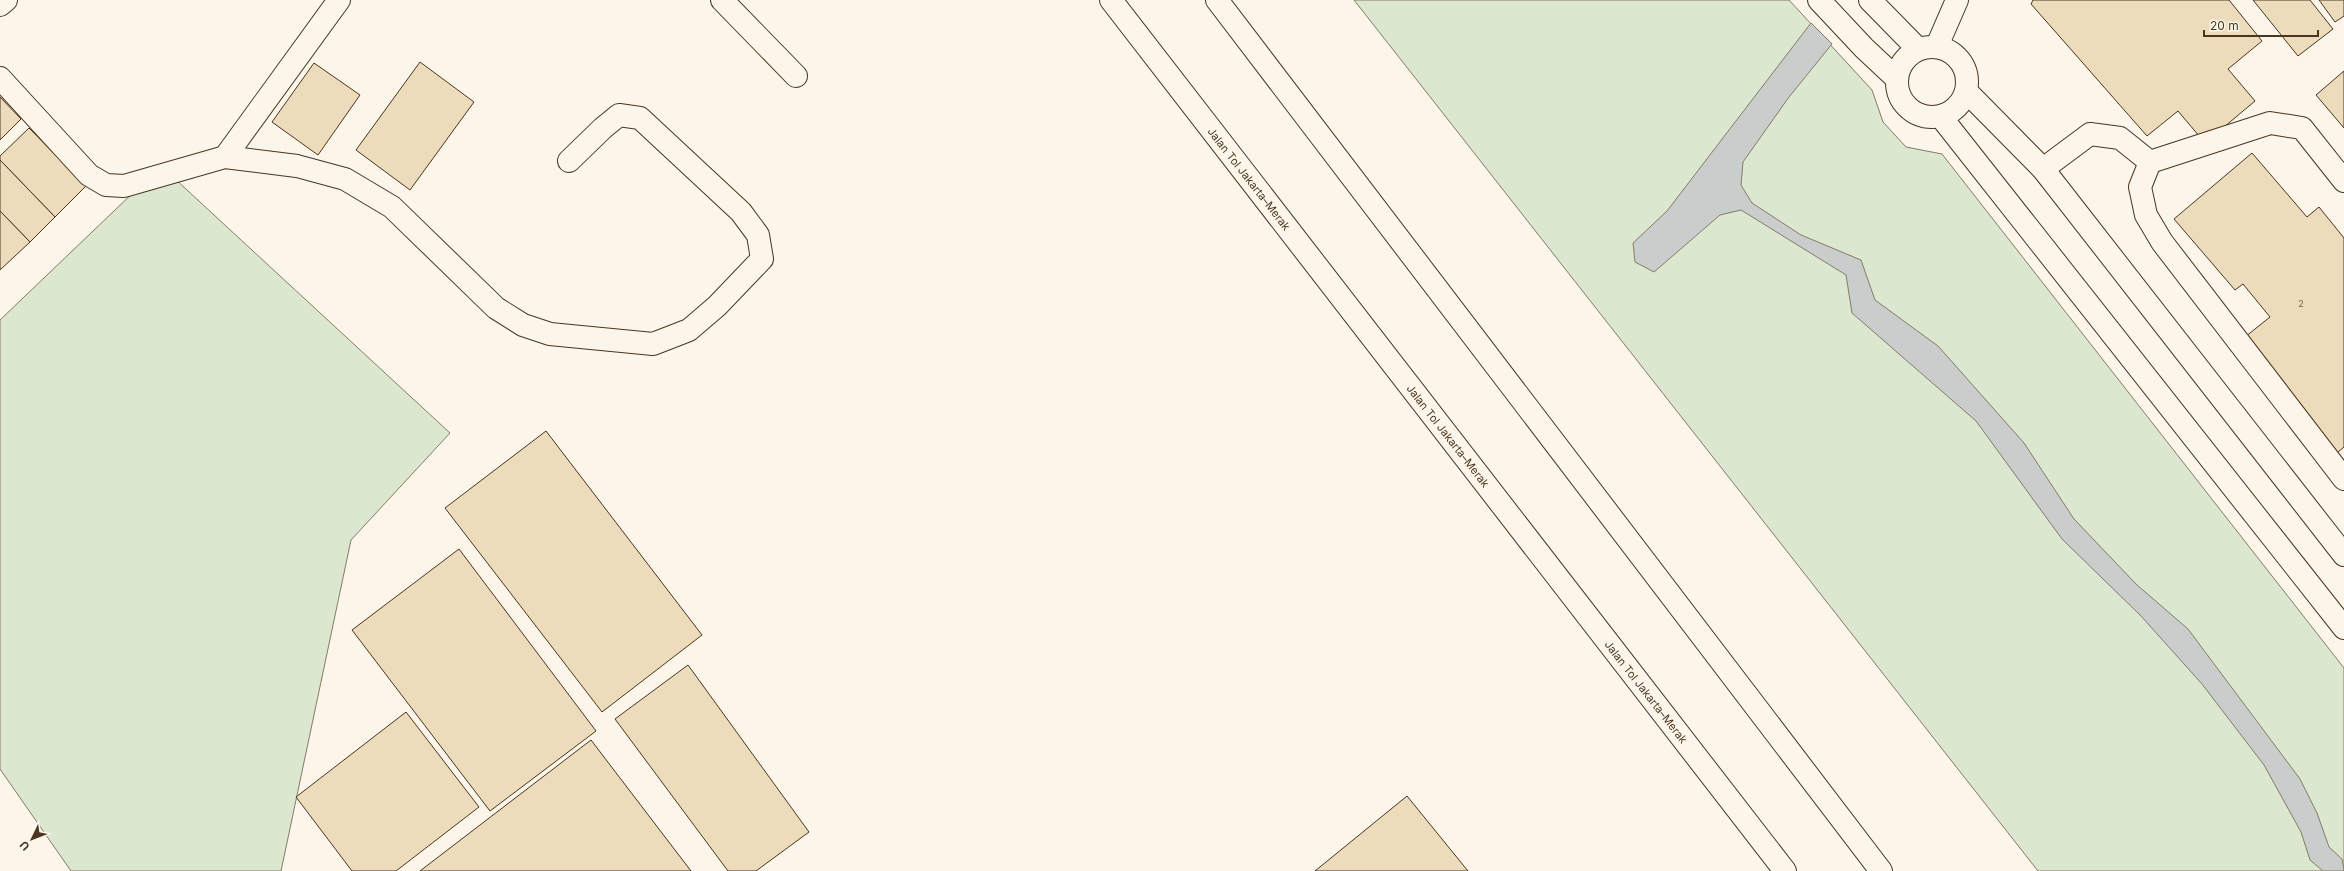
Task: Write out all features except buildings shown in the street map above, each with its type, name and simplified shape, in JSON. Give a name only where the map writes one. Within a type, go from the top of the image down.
[{"type":"main road","points":[[0,5],[6,0]]},
{"type":"main road","points":[[225,157],[338,0]]},
{"type":"main road","points":[[722,0],[796,76]]},
{"type":"main road","name":"Jalan Tol Jakarta–Merak","points":[[1111,0],[1785,871]]},
{"type":"main road","points":[[1217,0],[1880,871]]},
{"type":"main road","points":[[1819,0],[1864,48],[1896,78]]},
{"type":"main road","points":[[1870,0],[1887,18],[1928,48],[1956,55],[1966,72],[1967,92],[1952,112],[1941,117],[1924,117],[1909,110],[1899,95],[1896,78],[1900,66],[1907,56],[1928,48],[1957,0]]},
{"type":"main road","points":[[0,78],[89,175],[106,185],[124,186],[225,157],[297,166],[345,179],[392,207],[496,308],[523,325],[550,334],[653,344],[688,330],[717,306],[762,259],[758,235],[742,212],[640,118],[619,115],[602,128],[569,162]]},
{"type":"main road","points":[[1967,92],[2044,169],[2344,555]]},
{"type":"main road","points":[[1941,117],[2344,628]]},
{"type":"main road","points":[[2150,162],[2270,123],[2302,128],[2344,181]]},
{"type":"main road","points":[[2044,169],[2090,134],[2120,138],[2150,162]]},
{"type":"main road","points":[[2150,162],[2140,187],[2146,215],[2162,242],[2344,479]]},
{"type":"green space","points":[[1354,0],[1789,0],[1872,90],[1883,122],[1906,147],[1942,154],[2344,668],[2344,871],[2038,871]]},
{"type":"green space","points":[[161,166],[450,433],[351,540],[281,871],[71,871],[0,769],[0,320]]},
{"type":"shaded area","points":[[1811,23],[1832,44],[1789,97],[1743,162],[1741,185],[1752,203],[1801,235],[1861,260],[1875,300],[1938,346],[2024,443],[2074,519],[2136,584],[2188,629],[2300,779],[2317,813],[2329,847],[2342,859],[2344,871],[2323,871],[2310,860],[2301,832],[2264,765],[2202,684],[2141,616],[2062,539],[1976,421],[1852,313],[1846,275],[1741,210],[1720,215],[1654,272],[1635,262],[1633,243],[1667,211]]}]
